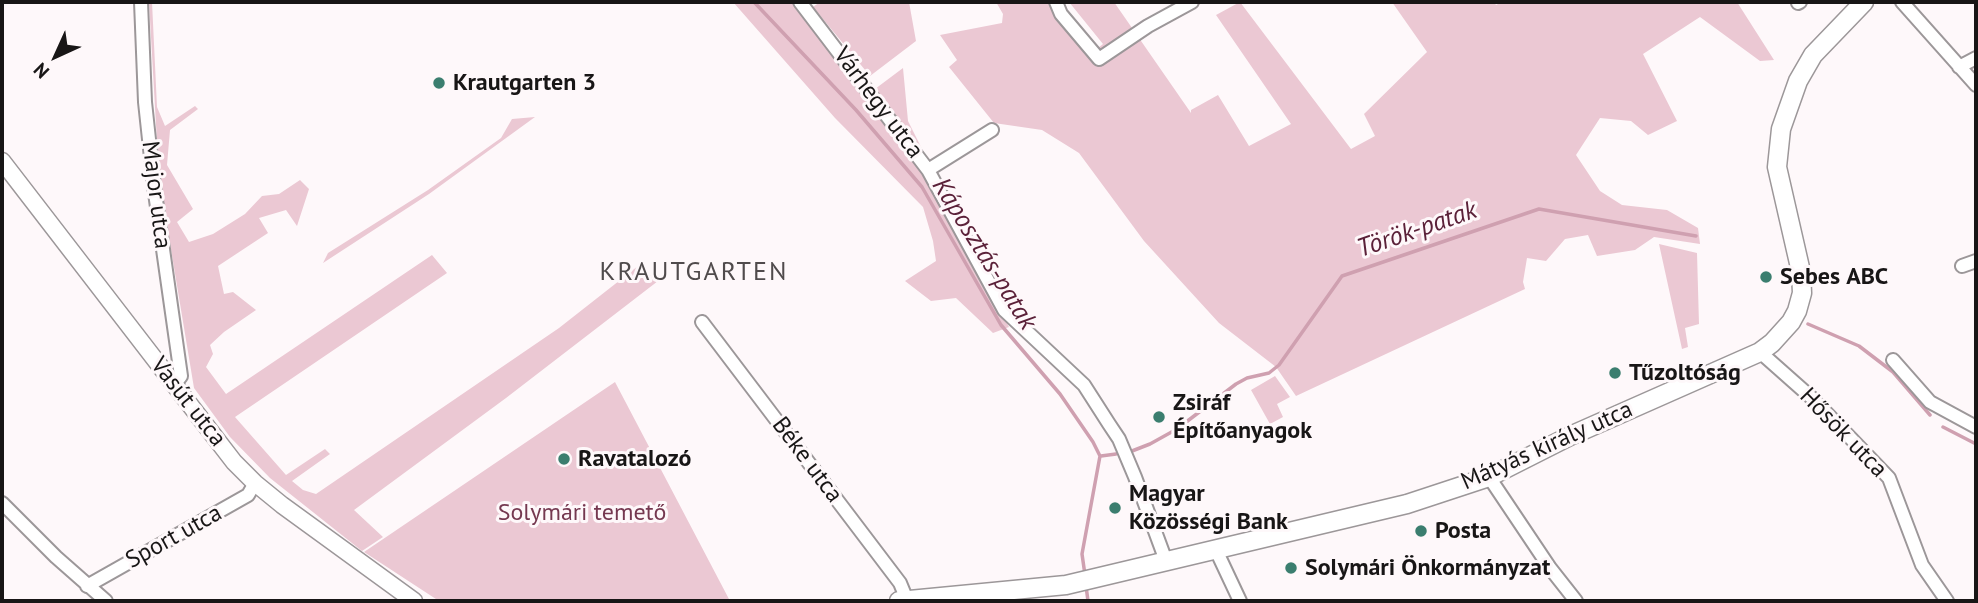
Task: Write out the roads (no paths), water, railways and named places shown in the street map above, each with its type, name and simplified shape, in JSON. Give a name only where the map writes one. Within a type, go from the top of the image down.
[{"type":"main road","name":"Mátyás király utca","points":[[903,600],[998,597],[1066,585],[1407,504],[1489,477],[1570,436],[1760,352],[1784,332],[1797,312],[1802,293],[1801,272],[1777,167],[1778,147],[1785,116],[1798,81],[1813,55],[1864,2]]},
{"type":"street","name":"Major utca","points":[[141,2],[145,102],[153,187],[181,376],[174,385]]},
{"type":"street","name":"Várhegy utca","points":[[800,2],[928,170],[1004,310],[1084,385],[1119,439],[1166,561]]},
{"type":"street","points":[[1056,2],[1061,14],[1099,59],[1148,26],[1192,2]]},
{"type":"street","points":[[1902,2],[1976,85]]},
{"type":"street","points":[[1959,67],[1976,58]]},
{"type":"street","points":[[928,170],[992,130]]},
{"type":"street","name":"Vasút utca","points":[[2,161],[228,454],[255,482],[414,601]]},
{"type":"street","points":[[1962,266],[1976,261]]},
{"type":"street","name":"Béke utca","points":[[702,322],[900,583],[903,600]]},
{"type":"street","name":"Hősök utca","points":[[1760,352],[1814,401],[1889,478],[1922,565],[1947,601]]},
{"type":"street","points":[[1893,360],[1930,402],[1976,427]]},
{"type":"street","points":[[1489,477],[1549,568],[1576,601]]},
{"type":"street","name":"Sport utca","points":[[87,586],[248,495],[255,482]]},
{"type":"street","points":[[2,503],[87,586],[106,601]]},
{"type":"street","points":[[1216,550],[1240,601]]},
{"type":"waterway","name":"Káposztás-patak","points":[[754,2],[856,110],[922,187],[1001,325],[1060,394],[1093,442],[1100,456],[1082,554],[1085,575]]},
{"type":"waterway","name":"Török-patak","points":[[1132,451],[1177,429],[1236,384],[1247,378],[1269,373],[1279,365],[1342,276],[1539,209],[1696,236]]},
{"type":"waterway","name":"Török-patak","points":[[1808,324],[1859,346],[1893,372],[1930,415]]},
{"type":"waterway","name":"Török-patak","points":[[1943,427],[1976,444]]},
{"type":"waterway","name":"Török-patak","points":[[1101,456],[1116,454]]},
{"type":"waterway","name":"Káposztás-patak","points":[[1086,586],[1088,601]]},
{"type":"place","name":"Krautgarten 3","points":[[439,83]]},
{"type":"place","name":"Sebes ABC","points":[[1766,277]]},
{"type":"place","name":"Tűzoltóság","points":[[1615,373]]},
{"type":"place","name":"Zsiráf Építőanyagok","points":[[1159,417]]},
{"type":"place","name":"Ravatalozó","points":[[564,459]]},
{"type":"place","name":"Magyar Közösségi Bank","points":[[1115,508]]},
{"type":"place","name":"Posta","points":[[1421,531]]},
{"type":"place","name":"Solymári Önkormányzat","points":[[1291,568]]},
{"type":"district","name":"KRAUTGARTEN","points":[[694,273]]},
{"type":"park label","name":"Solymári temető","points":[[582,513]]}]
